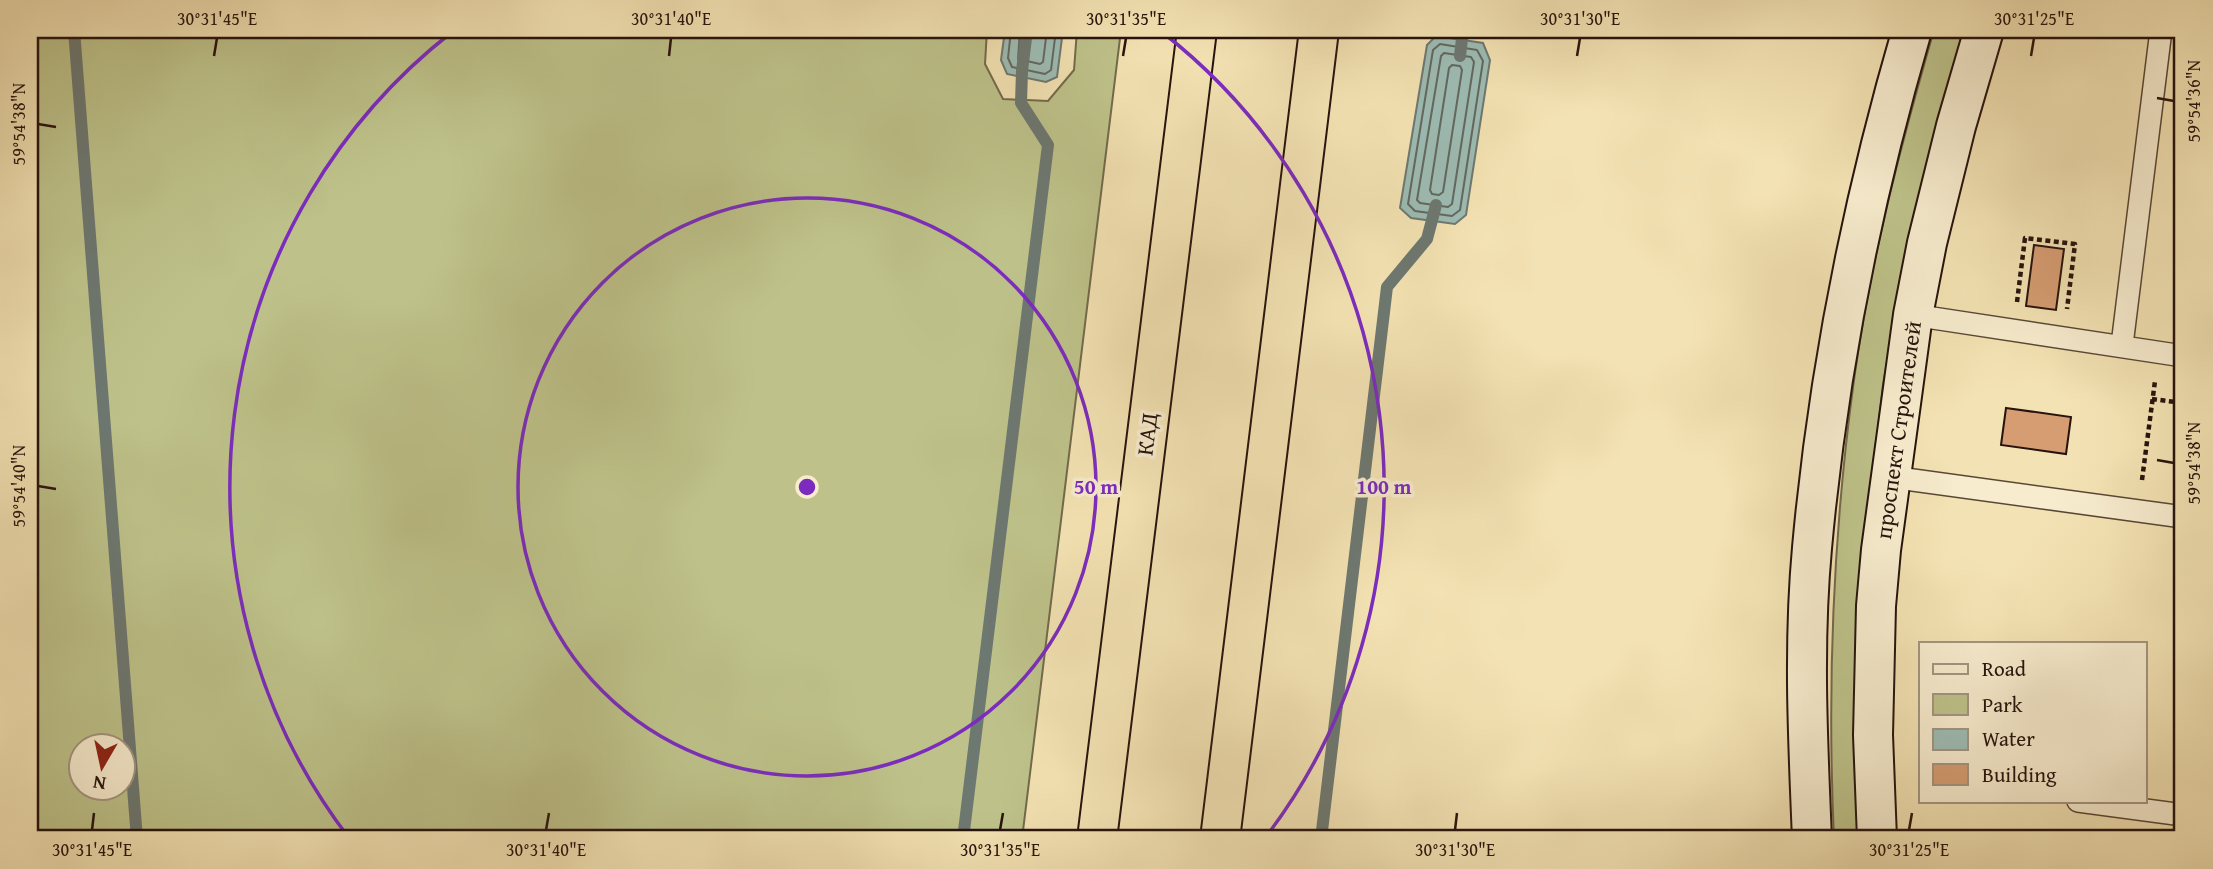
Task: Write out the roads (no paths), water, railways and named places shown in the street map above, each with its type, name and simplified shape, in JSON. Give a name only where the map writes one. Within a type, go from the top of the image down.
[{"type":"highway","name":"КАД","points":[[1097,839],[1197,30]]},
{"type":"highway","points":[[1220,839],[1319,30]]},
{"type":"street","points":[[1812,839],[1808,731],[1812,550],[1828,408],[1843,307],[1864,210],[1889,106],[1912,30]]},
{"type":"street","name":"проспект Строителей","points":[[1877,839],[1873,736],[1876,606],[1891,477],[1913,315],[1927,243],[1984,30]]},
{"type":"lane","points":[[2122,345],[2161,30]]},
{"type":"lane","points":[[1913,315],[2183,356]]},
{"type":"lane","points":[[1891,477],[2183,517]]},
{"type":"lane","points":[[2086,802],[2183,815]]},
{"type":"water","points":[[1005,30],[1063,30],[1057,77],[1046,82],[1007,74],[1001,60]]},
{"type":"water","points":[[1436,36],[1483,43],[1490,60],[1466,215],[1455,224],[1411,218],[1400,208],[1427,45]]},
{"type":"waterway","points":[[74,30],[137,839]]},
{"type":"waterway","points":[[963,839],[1048,145],[1021,103],[1027,30]]},
{"type":"waterway","points":[[1460,56],[1463,30]]},
{"type":"waterway","points":[[1321,839],[1387,287],[1427,239],[1436,205]]}]
